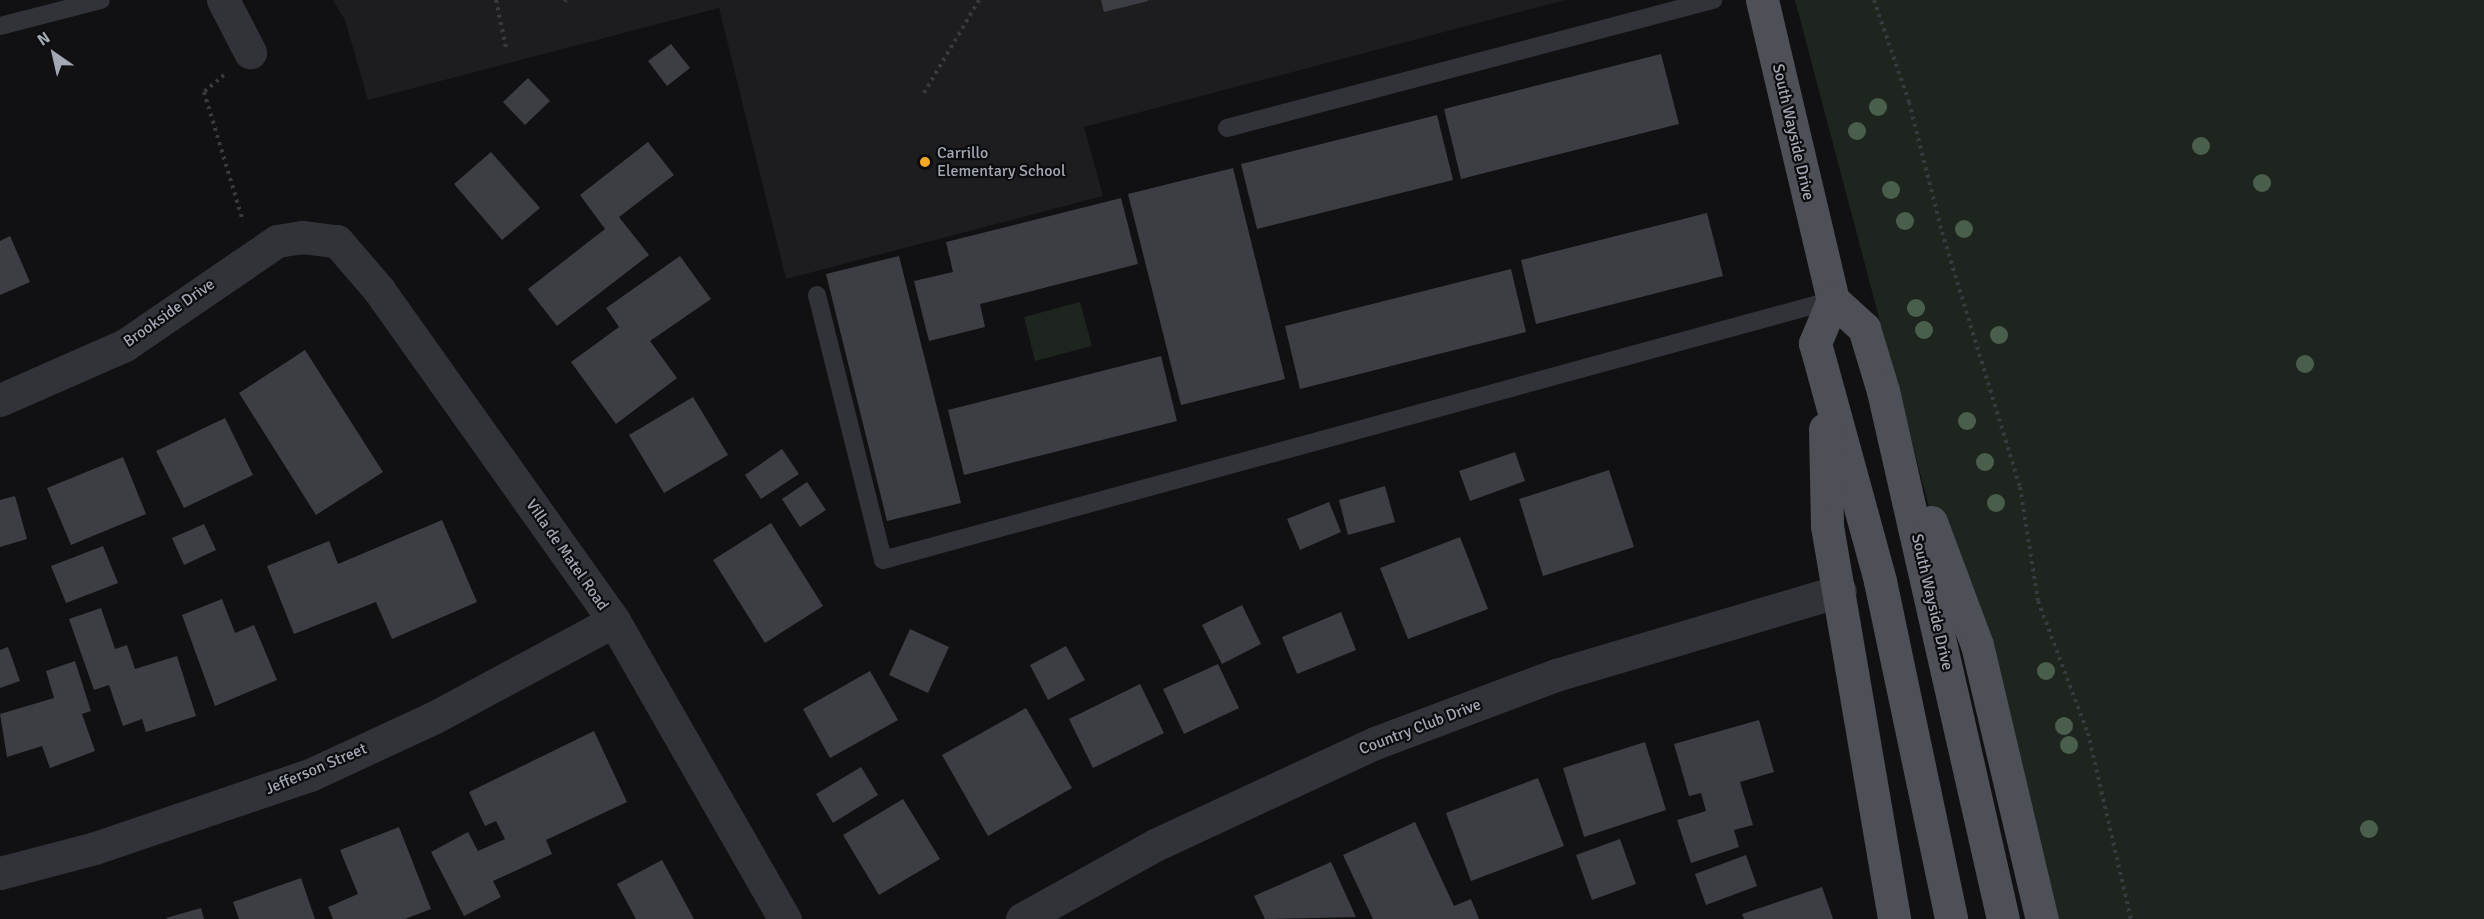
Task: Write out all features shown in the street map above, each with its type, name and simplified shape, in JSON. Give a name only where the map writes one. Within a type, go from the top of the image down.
[{"type":"main road","name":"South Wayside Drive","points":[[1762,0],[1833,300],[1864,328],[1883,391],[2003,919]]},
{"type":"main road","points":[[1833,300],[1815,343],[1880,580],[1951,919]]},
{"type":"main road","points":[[1824,379],[1827,526],[1840,591],[1894,919]]},
{"type":"main road","points":[[1883,391],[1977,645],[2042,919]]},
{"type":"street","points":[[223,0],[250,52]]},
{"type":"street","name":"Brookside Drive","points":[[0,400],[125,345],[254,253],[302,237]]},
{"type":"street","name":"Villa de Matel Road","points":[[302,237],[337,241],[379,290],[614,621],[785,919]]},
{"type":"street","name":"Country Club Drive","points":[[1022,919],[1155,845],[1375,743],[1556,675],[1840,591]]},
{"type":"street","name":"Jefferson Street","points":[[0,873],[95,848],[310,775],[433,718],[614,621]]},
{"type":"lane","points":[[0,26],[101,0]]},
{"type":"lane","points":[[1227,128],[1713,0]]},
{"type":"lane","points":[[817,295],[883,560],[1833,300]]},
{"type":"path","points":[[496,0],[506,48]]},
{"type":"path","points":[[924,93],[979,0]]},
{"type":"path","points":[[1874,0],[1909,102],[1983,374],[2020,487],[2038,601],[2088,733],[2131,919]]},
{"type":"path","points":[[250,52],[204,92],[254,253]]},
{"type":"shaded area","name":"Carrillo Elementary School","points":[[333,0],[1565,0],[1084,127],[1103,196],[786,279],[719,8],[368,100],[345,20]]},
{"type":"shaded area","points":[[1795,0],[2484,0],[2484,919],[2038,919]]},
{"type":"shaded area","points":[[1080,302],[1092,346],[1035,361],[1024,317]]},
{"type":"building","points":[[1101,0],[1148,0],[1148,1],[1104,12]]},
{"type":"building","points":[[671,44],[690,68],[667,86],[648,61]]},
{"type":"building","points":[[1661,54],[1679,124],[1461,179],[1444,109]]},
{"type":"building","points":[[528,78],[550,101],[525,125],[503,102]]},
{"type":"building","points":[[1437,115],[1453,180],[1257,229],[1241,164]]},
{"type":"building","points":[[648,142],[674,175],[619,217],[649,255],[557,326],[528,289],[605,229],[580,195]]},
{"type":"building","points":[[491,152],[540,208],[502,240],[454,184]]},
{"type":"building","points":[[1233,168],[1285,379],[1181,405],[1128,194]]},
{"type":"building","points":[[1121,198],[1138,264],[980,304],[985,327],[929,341],[914,281],[953,272],[946,242]]},
{"type":"building","points":[[1707,213],[1723,276],[1536,324],[1521,260]]},
{"type":"building","points":[[10,236],[30,282],[0,295],[0,241]]},
{"type":"building","points":[[680,256],[711,299],[650,341],[677,378],[616,424],[571,362],[619,327],[606,308]]},
{"type":"building","points":[[899,256],[961,503],[887,521],[826,274]]},
{"type":"building","points":[[1511,269],[1526,332],[1300,389],[1285,326]]},
{"type":"building","points":[[305,350],[383,472],[316,515],[239,393]]},
{"type":"building","points":[[1161,356],[1177,421],[964,475],[948,410]]},
{"type":"building","points":[[693,397],[728,455],[664,493],[629,435]]},
{"type":"building","points":[[225,418],[253,475],[184,508],[156,451]]},
{"type":"building","points":[[782,449],[799,474],[761,499],[745,475]]},
{"type":"building","points":[[1515,452],[1525,481],[1470,501],[1459,471]]},
{"type":"building","points":[[123,457],[146,514],[71,545],[47,488]]},
{"type":"building","points":[[1609,470],[1634,547],[1543,576],[1519,499]]},
{"type":"building","points":[[807,482],[826,510],[800,527],[782,499]]},
{"type":"building","points":[[1385,486],[1395,522],[1348,535],[1339,500]]},
{"type":"building","points":[[15,496],[27,539],[0,547],[0,500]]},
{"type":"building","points":[[1329,502],[1341,532],[1300,550],[1287,519]]},
{"type":"building","points":[[442,520],[477,602],[392,639],[376,602],[294,634],[267,566],[329,541],[338,564]]},
{"type":"building","points":[[771,523],[823,606],[765,643],[713,560]]},
{"type":"building","points":[[204,524],[216,550],[184,565],[172,538]]},
{"type":"building","points":[[1460,537],[1488,609],[1408,639],[1380,568]]},
{"type":"building","points":[[103,546],[118,583],[66,603],[51,566]]},
{"type":"building","points":[[222,599],[235,633],[254,625],[277,680],[215,706],[182,615]]},
{"type":"building","points":[[1242,605],[1261,644],[1222,664],[1202,625]]},
{"type":"building","points":[[101,608],[115,649],[127,645],[135,669],[177,656],[196,716],[146,732],[142,719],[123,726],[109,685],[94,690],[69,619]]},
{"type":"building","points":[[1341,612],[1356,650],[1297,674],[1282,637]]},
{"type":"building","points":[[910,629],[949,647],[928,693],[889,675]]},
{"type":"building","points":[[1066,646],[1085,680],[1048,700],[1030,665]]},
{"type":"building","points":[[8,647],[20,681],[0,688],[0,650]]},
{"type":"building","points":[[75,661],[91,711],[82,714],[95,751],[50,768],[42,746],[7,757],[0,714],[54,698],[46,671]]},
{"type":"building","points":[[1218,664],[1239,708],[1184,734],[1163,689]]},
{"type":"building","points":[[870,671],[898,720],[830,758],[803,709]]},
{"type":"building","points":[[1140,684],[1164,733],[1093,768],[1069,719]]},
{"type":"building","points":[[1026,708],[1072,788],[988,836],[942,755]]},
{"type":"building","points":[[1759,720],[1774,772],[1740,782],[1753,825],[1734,830],[1739,847],[1691,863],[1677,820],[1706,811],[1701,793],[1689,796],[1674,744]]},
{"type":"building","points":[[594,731],[627,802],[546,840],[552,854],[493,881],[501,897],[464,916],[431,852],[468,832],[478,851],[505,839],[496,821],[485,826],[469,792]]},
{"type":"building","points":[[1645,742],[1666,810],[1584,837],[1563,768]]},
{"type":"building","points":[[861,767],[878,795],[833,823],[816,794]]},
{"type":"building","points":[[1538,778],[1564,846],[1471,881],[1446,813]]},
{"type":"building","points":[[903,799],[940,859],[879,895],[843,835]]},
{"type":"building","points":[[1415,822],[1454,906],[1471,899],[1479,919],[1373,919],[1343,855]]},
{"type":"building","points":[[399,827],[431,909],[405,919],[333,919],[328,907],[358,894],[340,850]]},
{"type":"building","points":[[1620,839],[1636,884],[1592,900],[1576,855]]},
{"type":"building","points":[[1746,855],[1757,886],[1706,905],[1695,874]]},
{"type":"building","points":[[662,860],[694,919],[636,919],[617,884]]},
{"type":"building","points":[[1331,862],[1356,917],[1265,919],[1254,896]]},
{"type":"building","points":[[301,878],[315,919],[239,919],[233,902]]},
{"type":"building","points":[[1822,887],[1833,919],[1744,919],[1742,914]]},
{"type":"building","points":[[201,908],[204,919],[166,918]]},
{"type":"place","name":"Carrillo Elementary School","points":[[925,162]]}]
